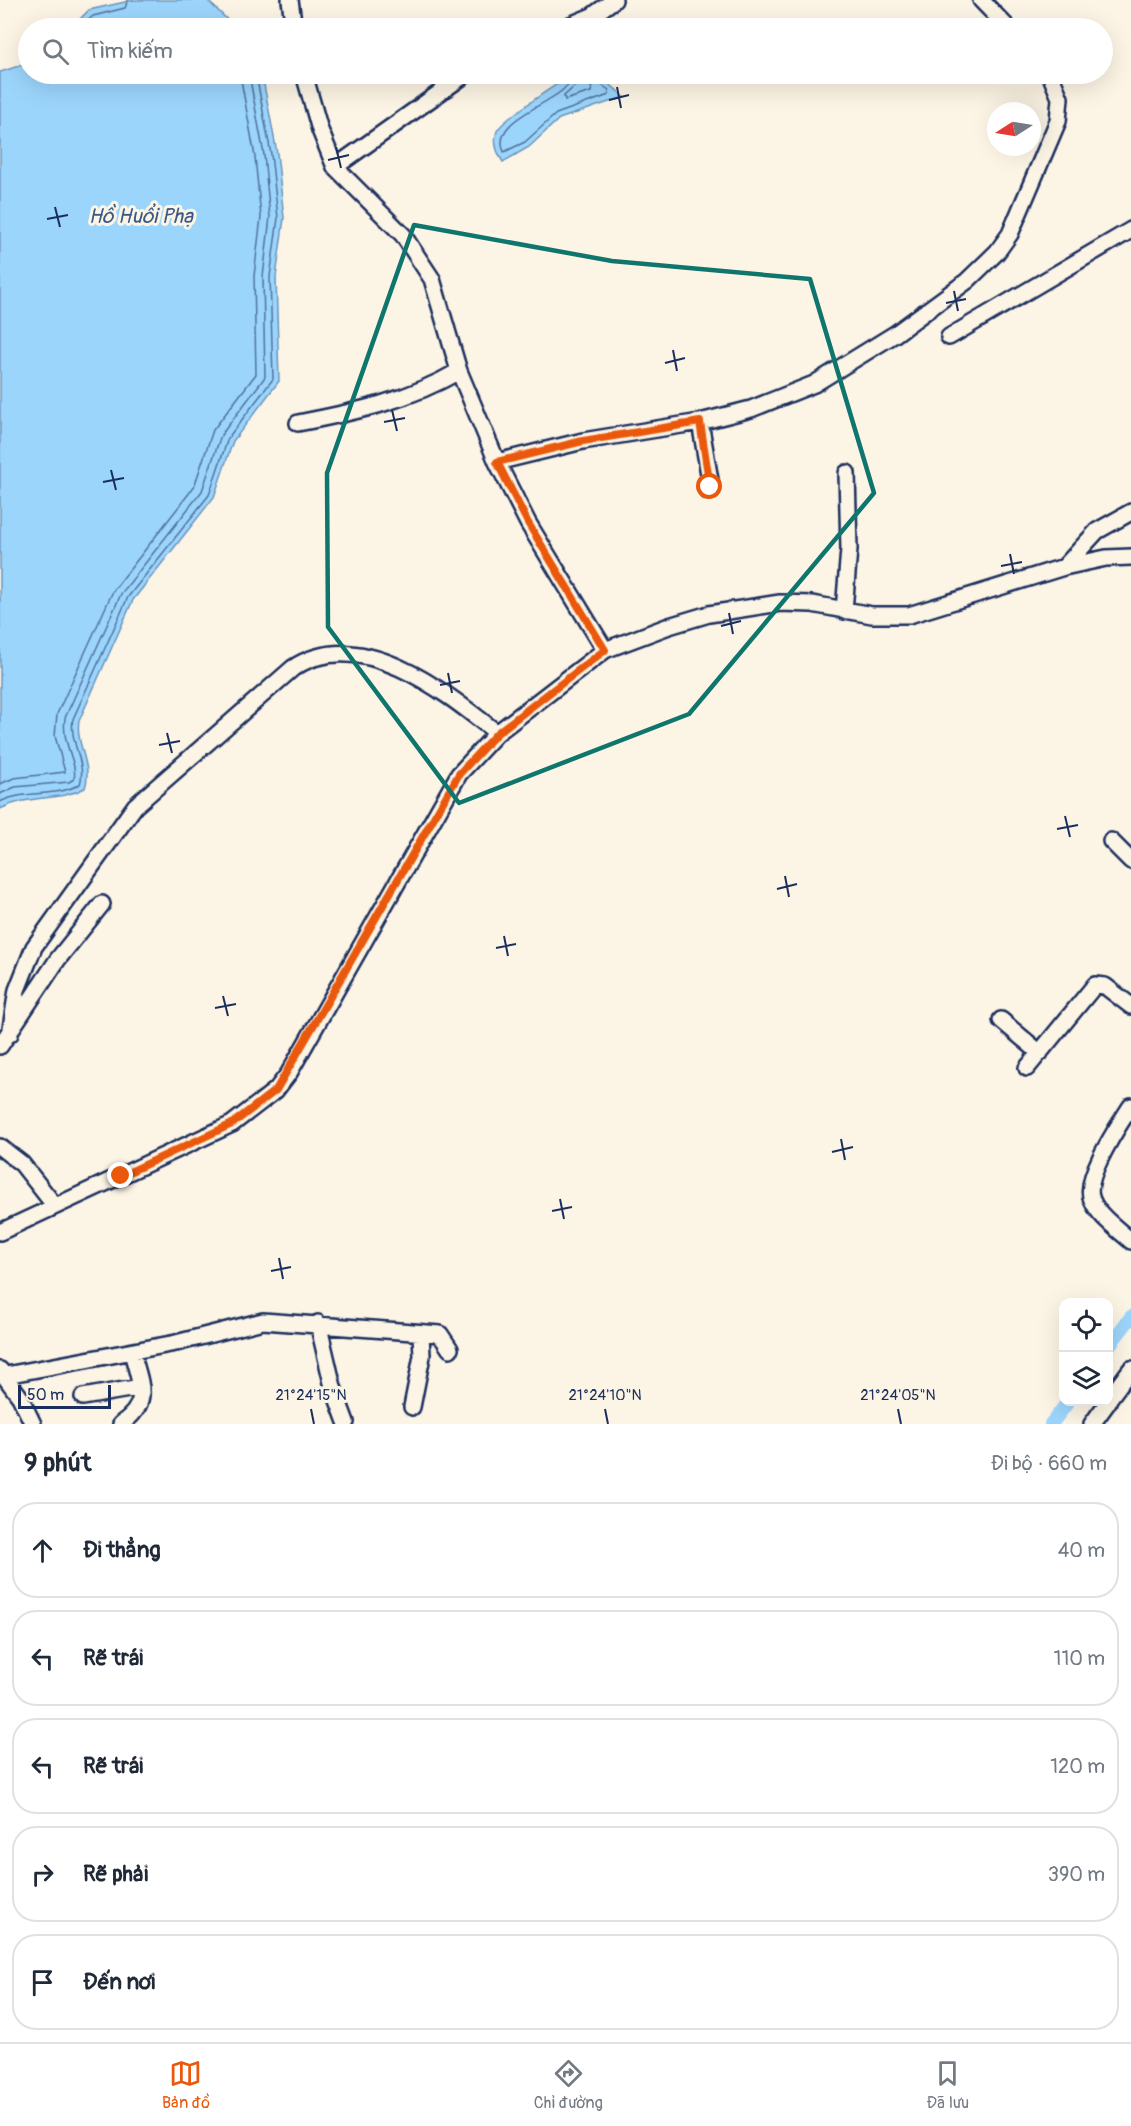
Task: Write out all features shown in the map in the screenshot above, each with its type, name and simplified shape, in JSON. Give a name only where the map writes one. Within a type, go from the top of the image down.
[{"type":"street","points":[[290,0],[293,18]]},
{"type":"street","points":[[587,18],[614,0]]},
{"type":"street","points":[[981,0],[998,18]]},
{"type":"street","points":[[307,84],[320,130],[335,167],[403,235],[420,257],[435,288],[459,370],[497,462],[528,523],[605,650]]},
{"type":"street","points":[[335,167],[452,84]]},
{"type":"street","points":[[497,462],[583,441],[700,422],[751,409],[814,384],[895,334],[967,281],[984,266],[1010,234],[1058,121],[1060,98],[1054,84]]},
{"type":"street","points":[[949,337],[1131,230]]},
{"type":"street","points":[[298,423],[399,400],[459,370]]},
{"type":"street","points":[[700,422],[710,480],[708,491]]},
{"type":"street","points":[[844,611],[849,549],[847,473]]},
{"type":"street","points":[[1064,567],[1098,531],[1131,512]]},
{"type":"street","points":[[0,1232],[232,1124],[276,1090],[289,1072],[441,802],[477,753],[497,733],[605,650],[669,626],[749,606],[780,603],[812,604],[872,615],[909,615],[1064,567],[1106,558],[1131,557]]},
{"type":"street","points":[[10,1034],[17,990],[34,947],[135,806],[293,668],[307,659],[328,653],[355,655],[405,671],[427,680],[497,733]]},
{"type":"street","points":[[1111,841],[1131,861]]},
{"type":"street","points":[[0,1046],[58,959],[102,904]]},
{"type":"street","points":[[1027,1068],[1095,985],[1105,986],[1131,1006]]},
{"type":"street","points":[[1000,1020],[1040,1053]]},
{"type":"street","points":[[1131,1106],[1110,1141],[1089,1190],[1093,1203],[1108,1221],[1131,1241]]},
{"type":"street","points":[[0,1147],[22,1164],[56,1206]]},
{"type":"street","points":[[33,1424],[3,1373],[132,1352],[263,1321],[318,1323],[440,1334],[450,1349]]},
{"type":"street","points":[[318,1323],[333,1387],[346,1422]]},
{"type":"street","points":[[412,1407],[422,1356],[421,1334]]},
{"type":"street","points":[[121,1424],[138,1409],[142,1401],[141,1387],[132,1352]]},
{"type":"street","points":[[1092,1424],[1116,1394],[1131,1369]]},
{"type":"street","points":[[83,1398],[141,1387]]},
{"type":"highlighted area","points":[[414,225],[612,261],[810,279],[874,493],[689,714],[459,803],[328,627],[327,473]]},
{"type":"water","points":[[134,0],[207,0],[226,18],[81,18],[89,10]]},
{"type":"water","name":"Hồ Huổi Phạ","points":[[18,66],[18,84],[264,84],[277,153],[284,218],[276,277],[279,381],[233,441],[214,497],[133,600],[79,721],[79,738],[87,771],[85,788],[64,795],[22,801],[0,809],[0,72]]},
{"type":"water","points":[[557,84],[609,84],[624,97],[559,119],[529,147],[503,162],[497,151],[497,131]]},
{"type":"waterway","points":[[1113,1340],[1131,1317]]},
{"type":"waterway","points":[[1051,1424],[1065,1406]]},
{"type":"route","points":[[121,1176],[232,1124],[255,1109],[276,1090],[289,1072],[459,774],[497,733],[605,650],[528,523],[497,462],[583,441],[700,422],[710,487]]}]
